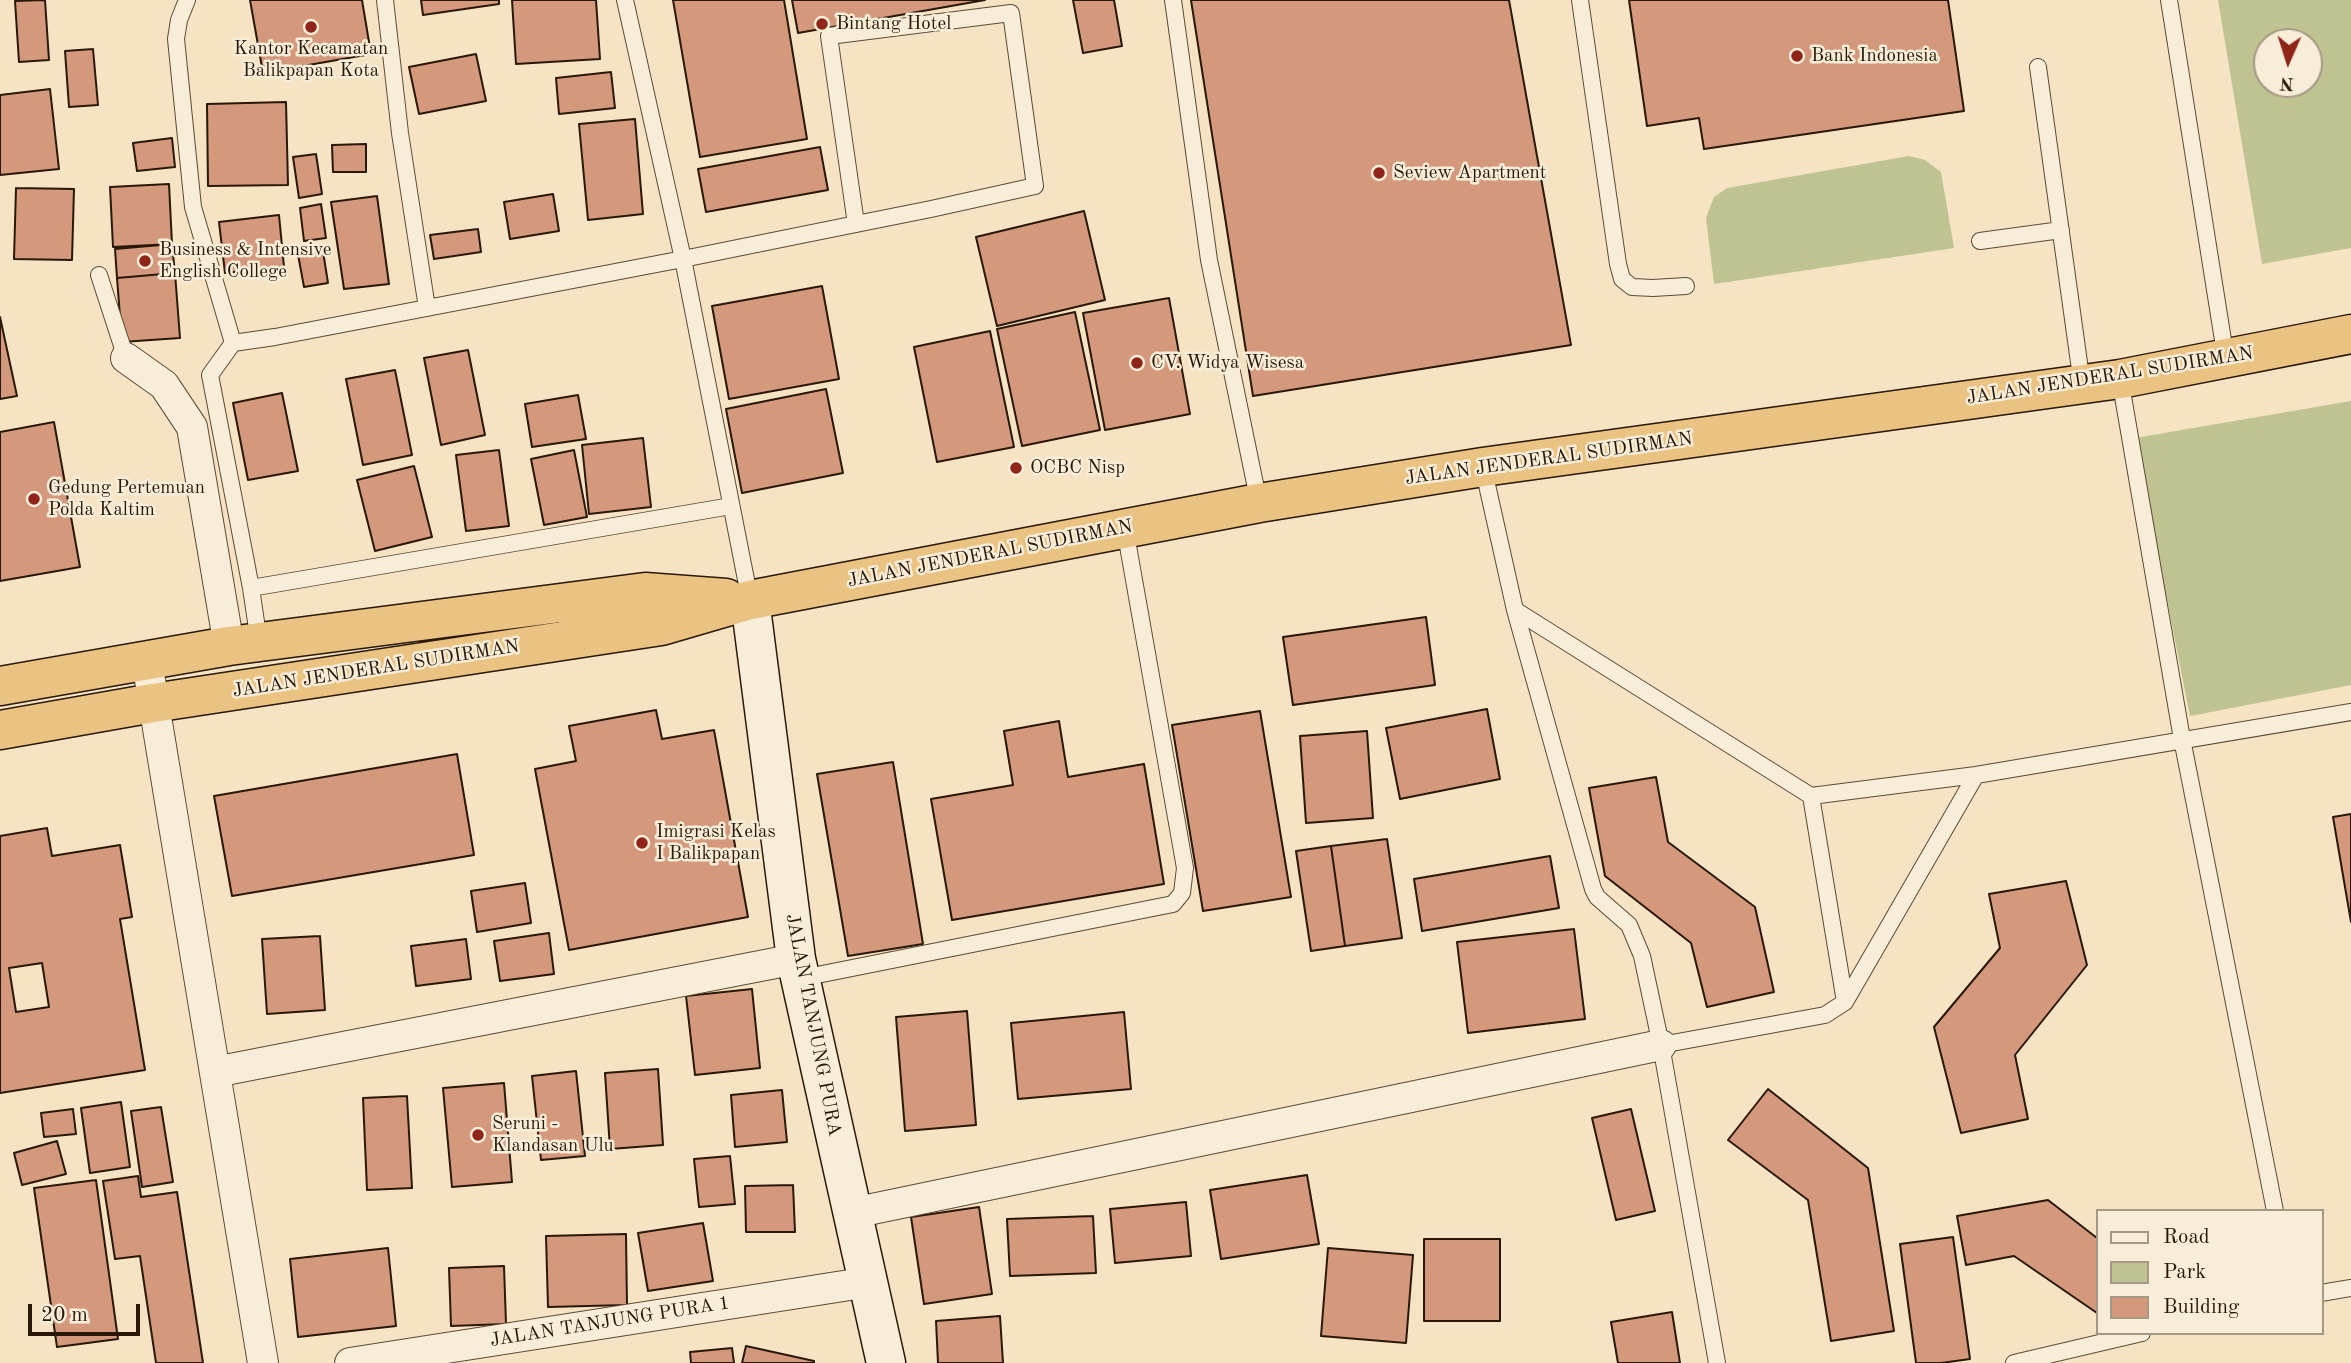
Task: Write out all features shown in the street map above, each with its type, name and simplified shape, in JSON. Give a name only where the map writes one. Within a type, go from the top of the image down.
[{"type":"highway","name":"JALAN JENDERAL SUDIRMAN","points":[[0,730],[153,703],[662,626],[750,600],[1259,503],[1483,467],[2120,379],[2351,334]]},
{"type":"highway","name":"JALAN JENDERAL SUDIRMAN","points":[[0,687],[244,644],[645,592],[750,600]]},
{"type":"street","points":[[126,358],[164,385],[192,427],[244,644]]},
{"type":"street","name":"JALAN TANJUNG PURA","points":[[750,600],[799,969],[886,1363]]},
{"type":"street","points":[[147,662],[263,1363]]},
{"type":"street","points":[[215,1072],[799,969]]},
{"type":"street","points":[[853,1213],[1661,1045]]},
{"type":"street","name":"JALAN TANJUNG PURA 1","points":[[350,1363],[869,1282]]},
{"type":"lane","points":[[187,0],[179,20],[176,38],[193,207],[233,343]]},
{"type":"lane","points":[[385,0],[400,133],[427,308]]},
{"type":"lane","points":[[625,0],[683,259],[750,600]]},
{"type":"lane","points":[[1173,0],[1209,260],[1259,503]]},
{"type":"lane","points":[[1580,0],[1622,279],[1632,287],[1686,286]]},
{"type":"lane","points":[[2169,0],[2226,359]]},
{"type":"lane","points":[[244,644],[251,588],[209,375],[233,343],[683,259],[856,224],[1035,186],[1011,7],[829,36],[856,224]]},
{"type":"lane","points":[[2038,66],[2082,384]]},
{"type":"lane","points":[[1980,241],[2061,230]]},
{"type":"lane","points":[[99,275],[126,358]]},
{"type":"lane","points":[[2120,379],[2182,739],[2275,1209]]},
{"type":"lane","points":[[1483,467],[1515,610],[1593,889],[1597,897],[1629,925],[1642,956],[1661,1045],[1717,1363]]},
{"type":"lane","points":[[251,588],[731,506]]},
{"type":"lane","points":[[799,969],[1173,904],[1182,893],[1185,868],[1125,529]]},
{"type":"lane","points":[[1515,610],[1811,796],[1976,775],[2351,712]]},
{"type":"lane","points":[[1661,1045],[1825,1015],[1845,1002],[1976,775]]},
{"type":"lane","points":[[1811,796],[1845,1002]]},
{"type":"lane","points":[[2323,1293],[2351,1288]]},
{"type":"lane","points":[[2014,1363],[2133,1335]]},
{"type":"green space","points":[[2218,0],[2351,0],[2351,248],[2262,264]]},
{"type":"green space","points":[[1909,156],[1925,160],[1941,172],[1954,248],[1714,284],[1706,218],[1714,197],[1727,188]]},
{"type":"green space","points":[[2351,401],[2351,685],[2190,716],[2135,438]]},
{"type":"building","points":[[45,0],[49,60],[19,62],[15,1]]},
{"type":"building","name":"Kantor Kecamatan Balikpapan Kota","points":[[250,0],[362,0],[371,54],[263,73]]},
{"type":"building","points":[[421,0],[499,0],[499,4],[423,15]]},
{"type":"building","points":[[512,0],[596,0],[600,59],[516,64]]},
{"type":"building","points":[[673,0],[784,0],[807,139],[700,157]]},
{"type":"building","name":"Bintang Hotel","points":[[792,0],[985,0],[798,33]]},
{"type":"building","points":[[1073,0],[1114,0],[1122,46],[1083,53]]},
{"type":"building","name":"Seview Apartment","points":[[1191,0],[1509,0],[1571,345],[1253,396]]},
{"type":"building","name":"Bank Indonesia","points":[[1629,0],[1948,0],[1964,111],[1704,149],[1699,118],[1647,126]]},
{"type":"building","points":[[93,49],[98,105],[69,107],[65,51]]},
{"type":"building","points":[[476,54],[486,101],[419,114],[409,67]]},
{"type":"building","points":[[611,72],[615,108],[559,114],[556,78]]},
{"type":"building","points":[[50,89],[59,169],[0,175],[0,95]]},
{"type":"building","points":[[286,102],[288,185],[208,186],[207,104]]},
{"type":"building","points":[[635,119],[643,214],[588,220],[579,124]]},
{"type":"building","points":[[172,138],[175,167],[137,171],[133,143]]},
{"type":"building","points":[[366,144],[366,172],[333,172],[332,145]]},
{"type":"building","points":[[820,147],[828,190],[706,212],[698,169]]},
{"type":"building","points":[[316,154],[322,194],[299,198],[293,157]]},
{"type":"building","points":[[169,184],[172,244],[113,247],[110,187]]},
{"type":"building","points":[[16,188],[74,189],[72,260],[14,259]]},
{"type":"building","points":[[553,194],[559,231],[510,239],[504,202]]},
{"type":"building","points":[[377,196],[389,284],[344,289],[331,202]]},
{"type":"building","points":[[321,204],[326,238],[304,241],[300,208]]},
{"type":"building","points":[[1084,211],[1105,300],[997,326],[976,237]]},
{"type":"building","points":[[279,215],[284,267],[225,273],[219,222]]},
{"type":"building","points":[[478,229],[481,252],[434,259],[430,235]]},
{"type":"building","name":"Business & Intensive English College","points":[[172,244],[175,273],[117,278],[115,249]]},
{"type":"building","points":[[322,245],[328,283],[304,287],[297,249]]},
{"type":"building","points":[[175,273],[180,338],[122,342],[117,278]]},
{"type":"building","points":[[822,286],[839,379],[729,399],[712,306]]},
{"type":"building","name":"CV. Widya Wisesa","points":[[1169,298],[1190,414],[1105,430],[1083,313]]},
{"type":"building","points":[[1075,312],[1100,430],[1022,446],[997,329]]},
{"type":"building","points":[[0,317],[17,396],[0,399]]},
{"type":"building","points":[[990,331],[1014,447],[937,462],[914,347]]},
{"type":"building","points":[[468,350],[485,435],[441,445],[424,358]]},
{"type":"building","points":[[395,370],[412,455],[363,465],[346,379]]},
{"type":"building","points":[[826,389],[843,473],[742,493],[726,409]]},
{"type":"building","points":[[282,393],[298,471],[248,480],[233,403]]},
{"type":"building","points":[[578,395],[586,439],[532,447],[525,404]]},
{"type":"building","name":"Gedung Pertemuan Polda Kaltim","points":[[54,422],[80,567],[0,581],[0,432]]},
{"type":"building","points":[[643,438],[651,507],[589,514],[582,445]]},
{"type":"building","points":[[499,450],[509,526],[466,531],[456,455]]},
{"type":"building","points":[[574,450],[587,517],[544,525],[531,459]]},
{"type":"building","points":[[414,466],[432,537],[375,551],[357,480]]},
{"type":"building","points":[[1426,617],[1435,685],[1293,705],[1283,637]]},
{"type":"building","points":[[1487,709],[1500,779],[1400,799],[1386,728]]},
{"type":"building","name":"Imigrasi Kelas I Balikpapan","points":[[656,710],[662,739],[714,730],[748,917],[569,950],[535,769],[576,761],[569,726]]},
{"type":"building","points":[[1260,711],[1291,897],[1203,911],[1172,725]]},
{"type":"building","points":[[1059,721],[1068,777],[1144,764],[1164,884],[952,920],[931,799],[1013,785],[1004,731]]},
{"type":"building","points":[[1367,731],[1373,818],[1306,823],[1300,736]]},
{"type":"building","points":[[457,754],[474,855],[232,896],[214,796]]},
{"type":"building","points":[[893,762],[923,944],[848,956],[817,774]]},
{"type":"building","points":[[1656,777],[1668,842],[1755,907],[1774,992],[1707,1007],[1691,943],[1605,876],[1589,788]]},
{"type":"building","points":[[2351,814],[2351,922],[2333,817]]},
{"type":"building","points":[[47,828],[52,856],[120,845],[132,917],[120,919],[145,1070],[0,1093],[0,836]],"holes":[[[42,963],[49,1007],[16,1012],[9,968]]]},
{"type":"building","points":[[1387,839],[1402,938],[1345,946],[1331,846]]},
{"type":"building","points":[[1331,846],[1345,946],[1311,951],[1296,851]]},
{"type":"building","points":[[1550,856],[1559,908],[1422,931],[1414,879]]},
{"type":"building","points":[[2066,881],[2087,965],[2015,1055],[2028,1119],[1961,1133],[1934,1027],[2000,948],[1989,894]]},
{"type":"building","points":[[525,883],[531,923],[477,932],[471,891]]},
{"type":"building","points":[[1574,929],[1585,1019],[1468,1033],[1457,942]]},
{"type":"building","points":[[549,933],[554,974],[500,981],[494,941]]},
{"type":"building","points":[[320,936],[325,1010],[267,1014],[262,939]]},
{"type":"building","points":[[466,939],[471,979],[416,986],[411,946]]},
{"type":"building","points":[[752,989],[760,1068],[695,1075],[686,996]]},
{"type":"building","points":[[967,1011],[976,1125],[905,1131],[896,1017]]},
{"type":"building","points":[[1124,1012],[1131,1089],[1018,1099],[1011,1023]]},
{"type":"building","points":[[658,1069],[663,1145],[610,1149],[605,1073]]},
{"type":"building","points":[[576,1071],[585,1156],[541,1160],[532,1076]]},
{"type":"building","name":"Seruni - Klandasan Ulu","points":[[504,1083],[512,1182],[452,1187],[443,1088]]},
{"type":"building","points":[[1768,1089],[1868,1168],[1894,1331],[1831,1341],[1808,1200],[1728,1140]]},
{"type":"building","points":[[782,1090],[787,1142],[735,1147],[731,1095]]},
{"type":"building","points":[[407,1096],[412,1188],[367,1190],[363,1098]]},
{"type":"building","points":[[121,1102],[130,1167],[90,1173],[81,1108]]},
{"type":"building","points":[[161,1107],[173,1182],[142,1187],[131,1111]]},
{"type":"building","points":[[73,1109],[76,1134],[44,1137],[41,1113]]},
{"type":"building","points":[[1631,1109],[1655,1211],[1616,1220],[1592,1118]]},
{"type":"building","points":[[57,1141],[66,1174],[22,1185],[14,1153]]},
{"type":"building","points":[[730,1156],[735,1204],[699,1207],[694,1159]]},
{"type":"building","points":[[1307,1175],[1319,1244],[1221,1259],[1210,1190]]},
{"type":"building","points":[[138,1176],[141,1197],[177,1192],[203,1363],[156,1363],[140,1256],[115,1259],[103,1181]]},
{"type":"building","points":[[96,1180],[118,1339],[57,1347],[34,1188]]},
{"type":"building","points":[[793,1185],[795,1232],[746,1232],[745,1186]]},
{"type":"building","points":[[2048,1200],[2096,1237],[2096,1312],[2014,1256],[1966,1265],[1957,1216]]},
{"type":"building","points":[[1186,1202],[1191,1256],[1115,1263],[1110,1209]]},
{"type":"building","points":[[979,1207],[992,1294],[924,1304],[911,1217]]},
{"type":"building","points":[[1093,1216],[1096,1273],[1010,1276],[1007,1219]]},
{"type":"building","points":[[703,1223],[713,1281],[648,1291],[638,1233]]},
{"type":"building","points":[[626,1234],[627,1305],[548,1307],[546,1236]]},
{"type":"building","points":[[1953,1237],[1970,1359],[1916,1363],[1900,1244]]},
{"type":"building","points":[[1424,1239],[1500,1239],[1500,1321],[1424,1321]]},
{"type":"building","points":[[388,1248],[396,1326],[298,1337],[290,1259]]},
{"type":"building","points":[[1328,1248],[1413,1255],[1406,1343],[1321,1336]]},
{"type":"building","points":[[504,1266],[506,1324],[451,1326],[449,1268]]},
{"type":"building","points":[[1672,1312],[1680,1363],[1618,1363],[1611,1322]]},
{"type":"building","points":[[1000,1316],[1003,1363],[938,1363],[936,1321]]},
{"type":"building","points":[[746,1346],[814,1361],[814,1363],[742,1363]]},
{"type":"building","points":[[732,1348],[734,1363],[691,1363],[690,1352]]},
{"type":"place","name":"Bintang Hotel","points":[[822,24]]},
{"type":"place","name":"Kantor Kecamatan Balikpapan Kota","points":[[311,27]]},
{"type":"place","name":"Bank Indonesia","points":[[1797,56]]},
{"type":"place","name":"Seview Apartment","points":[[1379,173]]},
{"type":"place","name":"Business & Intensive English College","points":[[145,261]]},
{"type":"place","name":"CV. Widya Wisesa","points":[[1137,363]]},
{"type":"place","name":"OCBC Nisp","points":[[1016,468]]},
{"type":"place","name":"Gedung Pertemuan Polda Kaltim","points":[[34,499]]},
{"type":"place","name":"Imigrasi Kelas I Balikpapan","points":[[642,843]]},
{"type":"place","name":"Seruni - Klandasan Ulu","points":[[478,1135]]}]
